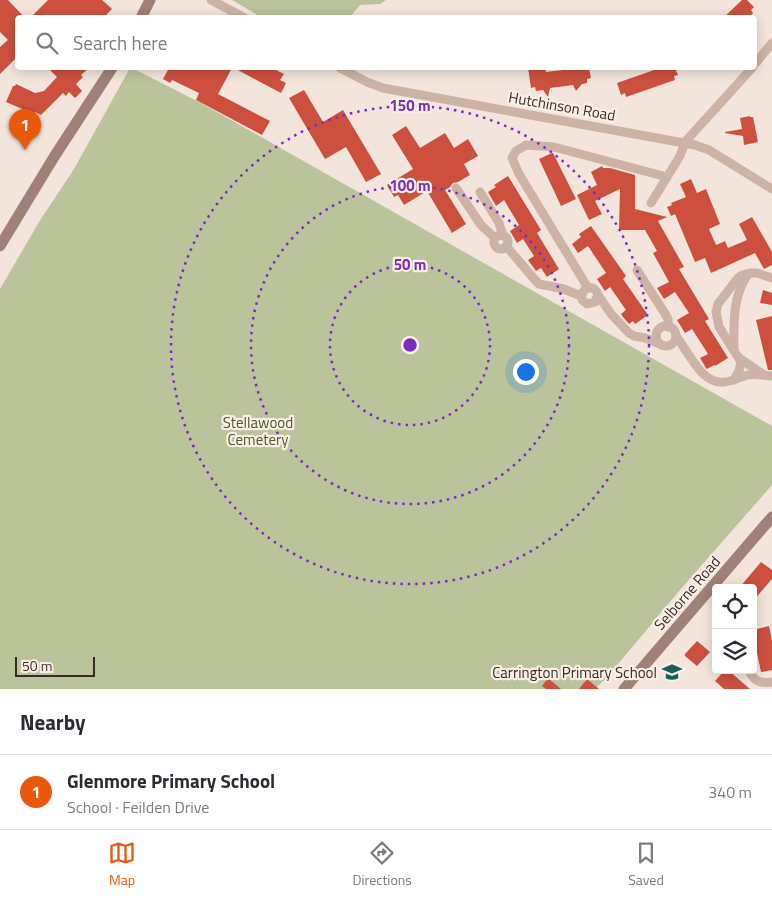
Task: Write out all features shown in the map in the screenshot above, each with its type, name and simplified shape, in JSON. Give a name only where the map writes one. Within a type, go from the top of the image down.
[{"type":"street","points":[[142,15],[150,0]]},
{"type":"street","points":[[211,0],[239,15]]},
{"type":"street","points":[[757,61],[772,43]]},
{"type":"street","points":[[0,246],[54,157],[111,70]]},
{"type":"street","name":"Hutchinson Road","points":[[344,70],[383,88],[685,142],[709,150],[772,189]]},
{"type":"street","points":[[650,204],[680,156],[685,142],[749,70]]},
{"type":"street","points":[[611,314],[583,301],[584,291],[512,158],[516,151],[526,145],[554,147],[667,177]]},
{"type":"street","points":[[456,188],[481,225],[499,237]]},
{"type":"street","points":[[480,192],[499,223],[499,237],[494,244],[498,248],[506,246],[536,281],[544,286],[564,289],[584,291],[590,287],[596,290],[611,314],[629,333],[687,354]]},
{"type":"street","points":[[637,270],[668,318],[668,327]]},
{"type":"street","points":[[734,380],[741,362],[721,331],[717,320],[716,309],[719,300],[742,275],[757,273],[772,278]]},
{"type":"street","points":[[734,350],[734,308],[740,287],[748,274]]},
{"type":"street","points":[[587,304],[595,302],[598,295]]},
{"type":"street","points":[[645,338],[662,328],[668,327],[674,331],[687,354],[708,378],[713,381],[725,382],[750,375],[768,376]]},
{"type":"street","points":[[658,332],[656,337],[658,342],[663,345],[673,344],[676,336]]},
{"type":"street","points":[[739,358],[768,376]]},
{"type":"street","name":"Selborne Road","points":[[719,584],[772,517]]},
{"type":"street","name":"Selborne Road","points":[[624,689],[712,593]]},
{"type":"street","points":[[751,674],[753,679],[758,682],[772,682]]},
{"type":"green space","points":[[232,0],[386,0],[380,4],[360,5],[352,15],[258,15]]},
{"type":"green space","name":"Stellawood Cemetery","points":[[129,70],[136,70],[199,102],[772,426],[772,485],[595,689],[0,689],[0,289],[39,222],[74,169]]},
{"type":"building","points":[[0,0],[8,0],[22,15],[15,15],[15,59],[0,74],[0,47],[8,40],[0,32]]},
{"type":"building","points":[[48,0],[102,0],[112,9],[106,15],[33,15]]},
{"type":"building","points":[[742,0],[747,0],[754,7],[751,10],[753,13],[751,15],[726,15]]},
{"type":"building","points":[[50,70],[87,70],[76,84],[82,91],[75,98],[69,92],[66,96],[63,93],[41,115],[6,102],[13,86],[16,84],[35,93],[44,91],[57,77]]},
{"type":"building","points":[[168,70],[231,70],[218,94],[270,121],[262,135],[196,100],[199,93],[172,80],[170,83],[163,79]]},
{"type":"building","points":[[238,70],[276,70],[284,74],[280,80],[286,83],[281,93]]},
{"type":"building","points":[[528,70],[546,70],[546,72],[589,70],[591,78],[587,79],[587,83],[582,84],[576,91],[573,85],[550,88],[548,97],[543,90],[536,91],[535,87],[531,88]]},
{"type":"building","points":[[654,70],[676,70],[678,75],[674,76],[675,80],[626,97],[625,93],[621,95],[617,83]]},
{"type":"building","points":[[304,90],[323,122],[343,110],[381,174],[366,182],[346,147],[325,159],[289,98]]},
{"type":"building","points":[[753,117],[758,142],[744,145],[743,136],[725,133],[742,129],[740,118]]},
{"type":"building","points":[[406,126],[420,148],[445,133],[454,148],[468,139],[478,156],[464,164],[470,175],[453,183],[445,190],[466,224],[452,233],[427,191],[404,205],[398,195],[394,197],[387,185],[413,169],[392,135]]},
{"type":"building","points":[[552,153],[576,199],[561,206],[539,159]]},
{"type":"building","points":[[602,166],[603,168],[635,175],[635,209],[667,217],[658,221],[684,267],[679,269],[709,319],[705,321],[728,358],[715,366],[706,368],[700,358],[708,354],[692,329],[685,333],[677,320],[689,313],[675,292],[664,299],[657,288],[669,282],[653,253],[657,251],[645,230],[619,230],[620,189],[595,201],[602,214],[589,220],[577,195],[597,185],[591,172]]},
{"type":"building","points":[[508,176],[541,230],[537,233],[559,269],[547,277],[541,268],[536,271],[528,260],[534,256],[523,239],[517,243],[510,231],[519,225],[504,200],[496,206],[488,192],[496,187],[494,185]]},
{"type":"building","points":[[691,179],[697,193],[706,189],[720,224],[709,229],[716,245],[725,241],[728,248],[747,240],[739,224],[752,217],[772,252],[772,265],[764,269],[755,253],[711,273],[705,258],[695,262],[675,214],[671,216],[667,207],[672,205],[671,203],[686,197],[680,184]]},
{"type":"building","points":[[591,226],[626,276],[623,279],[648,315],[635,324],[633,321],[629,324],[623,317],[621,314],[626,310],[610,287],[605,291],[597,279],[606,273],[588,246],[578,253],[572,244],[581,237],[579,234]]},
{"type":"building","points":[[763,290],[772,293],[772,305],[760,303]]},
{"type":"building","points":[[772,316],[772,370],[768,370],[756,320]]},
{"type":"building","points":[[761,562],[772,570],[772,579],[757,596],[757,584],[742,584]]},
{"type":"building","points":[[769,626],[772,641],[772,670],[761,672],[757,653],[757,629]]},
{"type":"building","points":[[697,641],[710,652],[697,666],[685,654]]},
{"type":"building","points":[[721,674],[733,674],[750,689],[724,689],[715,681]]},
{"type":"building","points":[[548,678],[561,689],[546,689],[542,686]]},
{"type":"building","points":[[587,679],[599,689],[579,689]]},
{"type":"place","name":"Glenmore Primary School","points":[[25,150]]},
{"type":"place","name":"Carrington Primary School","points":[[672,672]]}]
